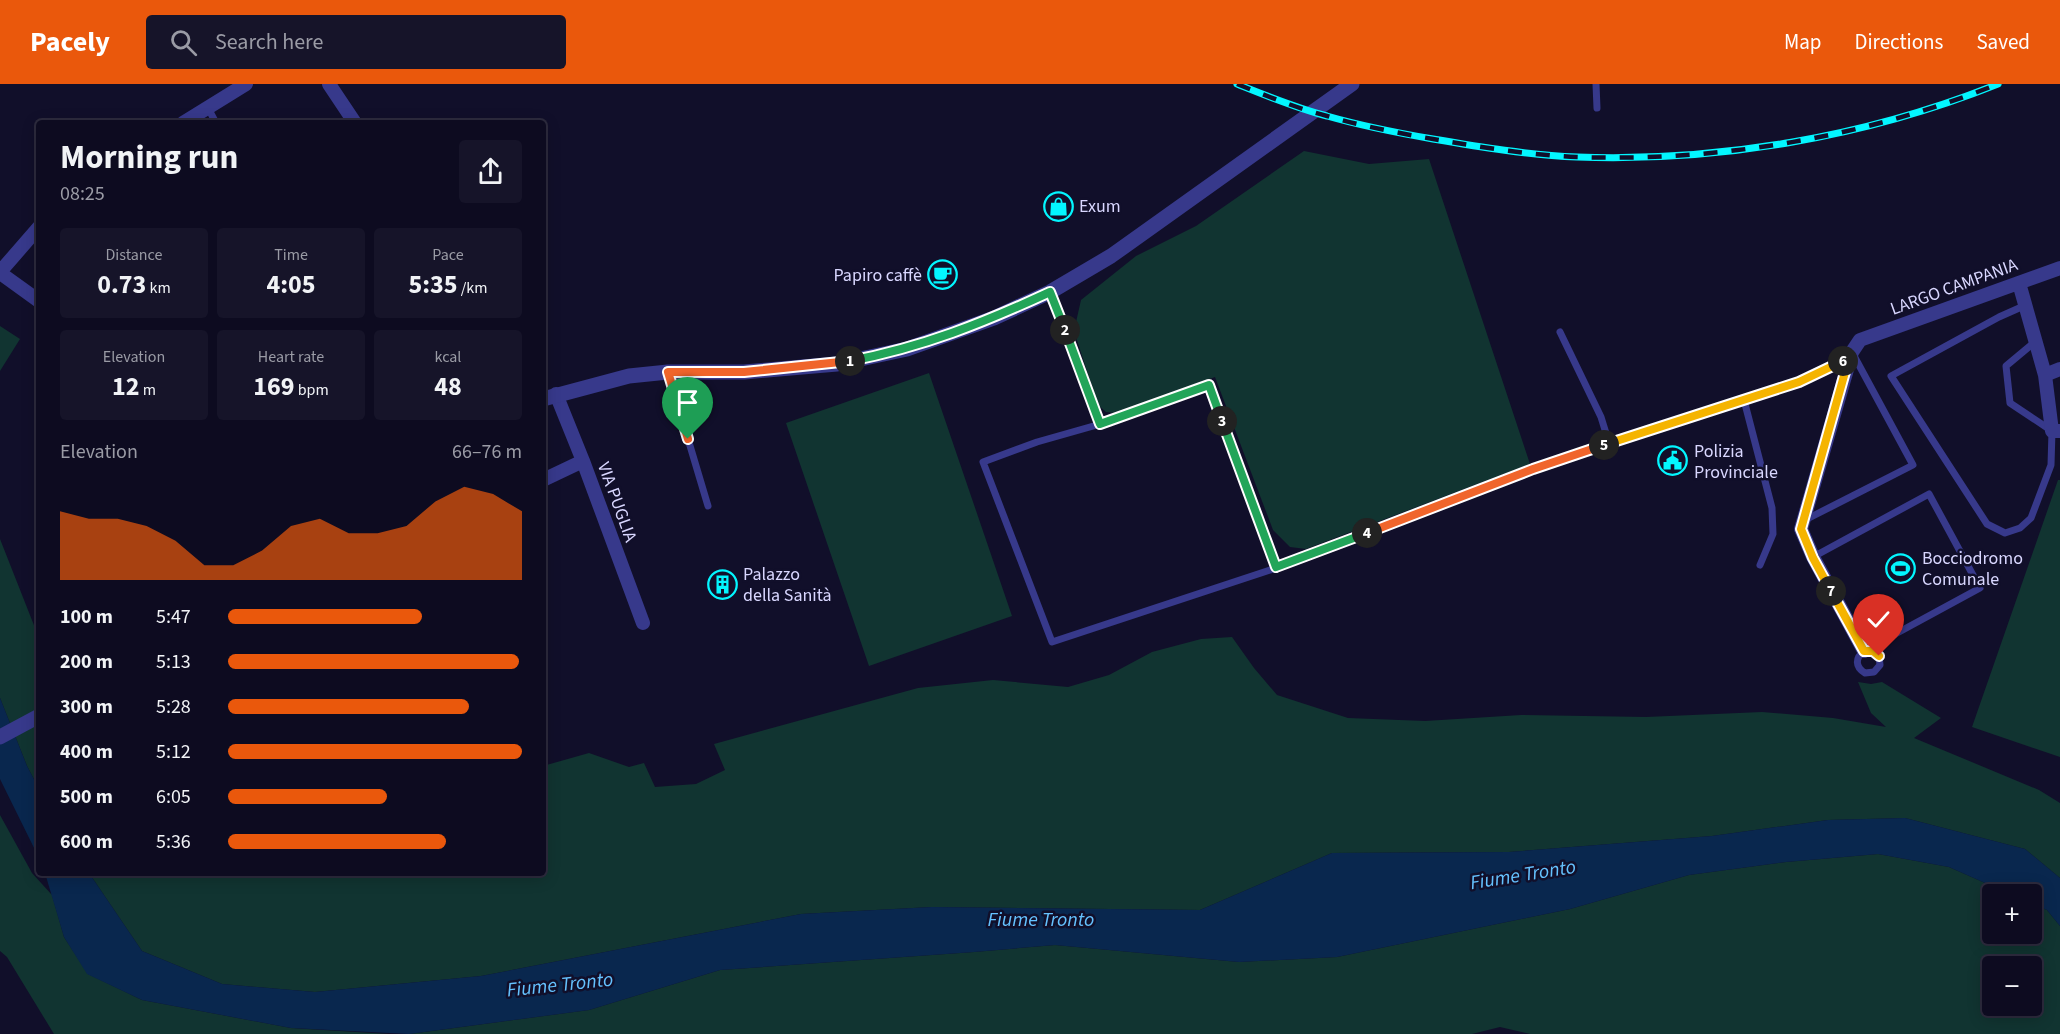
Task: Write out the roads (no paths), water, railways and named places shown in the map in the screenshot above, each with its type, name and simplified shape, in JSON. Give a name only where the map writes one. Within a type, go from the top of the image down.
[{"type":"street","points":[[188,120],[246,84]]},
{"type":"street","points":[[329,84],[353,120]]},
{"type":"street","points":[[549,396],[629,376],[668,372],[756,371],[837,364],[883,355],[939,339],[994,318],[1050,292],[1111,256],[1352,84]]},
{"type":"street","points":[[36,231],[0,273],[36,299]]},
{"type":"street","name":"LARGO CAMPANIA","points":[[1850,355],[1860,340],[2060,268]]},
{"type":"street","points":[[2019,282],[2045,375],[2056,431]]},
{"type":"street","points":[[1850,355],[1801,529],[1813,558],[1864,651]]},
{"type":"street","points":[[2045,375],[2060,369]]},
{"type":"street","name":"VIA PUGLIA","points":[[549,396],[583,461],[643,623]]},
{"type":"street","points":[[546,479],[583,461]]},
{"type":"street","points":[[0,737],[36,718]]},
{"type":"lane","points":[[1596,84],[1597,108]]},
{"type":"lane","points":[[208,108],[214,120]]},
{"type":"lane","points":[[1050,292],[1100,424]]},
{"type":"lane","points":[[2026,305],[1999,317],[1891,376],[1987,524],[2005,533],[2020,528],[2031,518],[2051,465],[2056,431],[2010,403],[2006,366],[2036,341]]},
{"type":"lane","points":[[1560,332],[1601,417],[1609,443]]},
{"type":"lane","points":[[1276,567],[1209,385],[983,462],[1052,642],[1276,567],[1533,469],[1799,382],[1850,355],[1913,465],[1803,521]]},
{"type":"lane","points":[[668,372],[708,507]]},
{"type":"lane","points":[[1744,400],[1772,508],[1773,534],[1760,565]]},
{"type":"lane","points":[[1813,558],[1929,494],[1980,588],[1864,651]]},
{"type":"water","points":[[0,698],[36,783],[36,852],[0,779]]},
{"type":"water","name":"Fiume Tronto","points":[[1905,818],[2025,849],[2060,878],[2060,926],[2047,910],[2042,908],[2042,884],[1987,884],[1949,867],[1878,854],[1786,862],[1689,875],[1570,909],[1337,957],[1239,962],[1055,945],[720,970],[589,1010],[409,1034],[291,1028],[142,1000],[87,974],[64,937],[46,876],[91,876],[142,951],[222,984],[315,992],[481,976],[801,914],[932,907],[1200,910],[1332,853],[1509,852],[1712,836],[1828,820]]},
{"type":"railway","points":[[1237,84],[1282,102],[1353,123],[1487,148],[1577,157],[1684,155],[1791,142],[1844,132],[1897,118],[1948,103],[1998,84]]},
{"type":"place","name":"Exum","points":[[1058,206]]},
{"type":"place","name":"Papiro caffè","points":[[943,275]]},
{"type":"place","name":"Polizia Provinciale","points":[[1673,461]]},
{"type":"place","name":"Bocciodromo Comunale","points":[[1901,568]]},
{"type":"place","name":"Palazzo della Sanità","points":[[722,584]]}]
